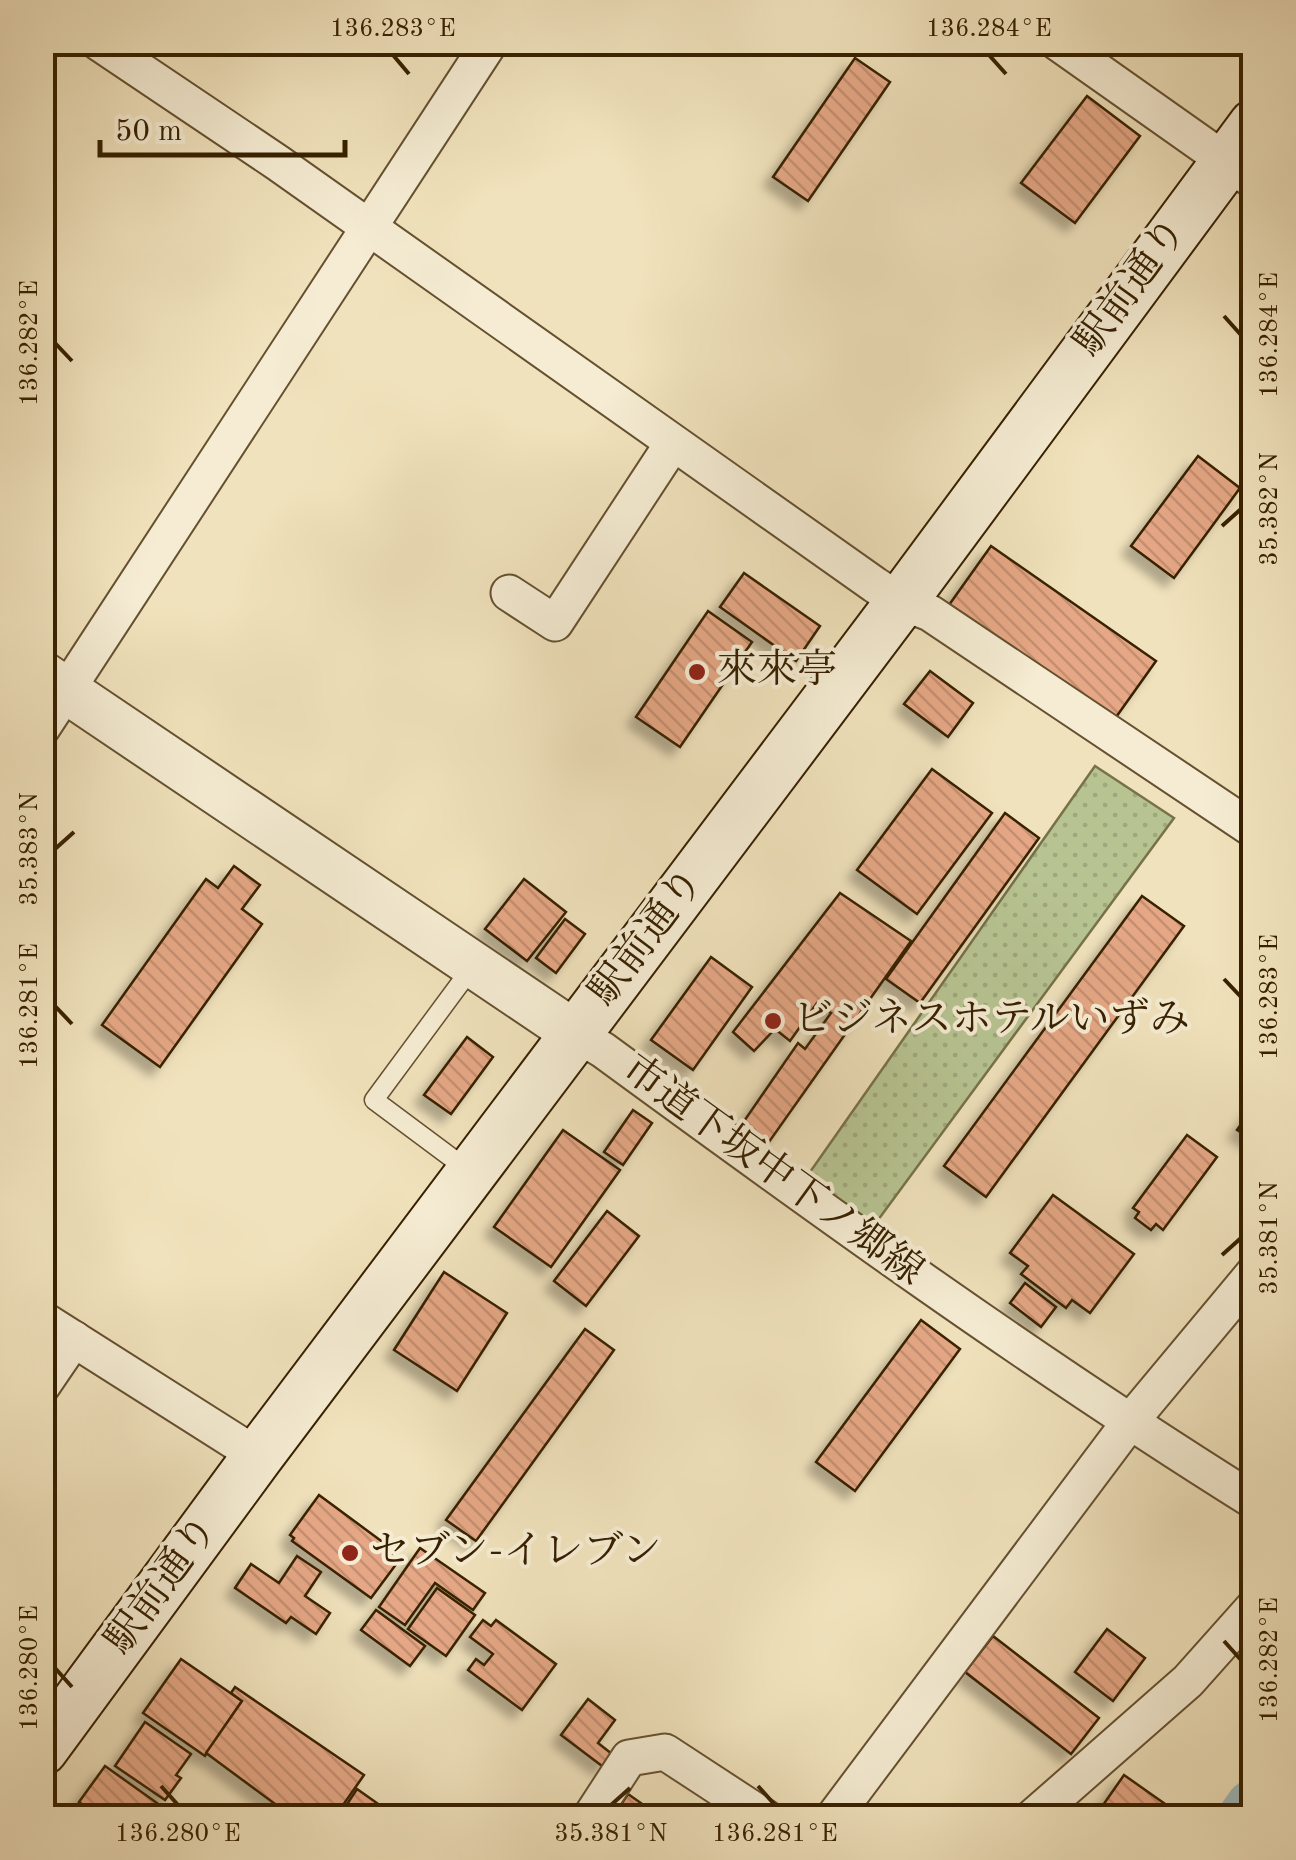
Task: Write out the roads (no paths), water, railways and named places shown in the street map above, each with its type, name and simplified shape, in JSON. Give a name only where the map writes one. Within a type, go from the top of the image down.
[{"type":"main road","name":"駅前通り","points":[[42,1750],[258,1456],[901,602],[1244,156]]},
{"type":"street","points":[[98,42],[278,163],[901,602],[930,612],[1254,830]]},
{"type":"street","points":[[51,698],[490,42]]},
{"type":"street","points":[[1057,42],[1244,156]]},
{"type":"street","points":[[509,593],[555,622],[674,443]]},
{"type":"street","name":"市道下坂中下ノ郷線","points":[[51,698],[476,963],[548,1017],[603,1050],[872,1247],[1129,1423],[1254,1501]]},
{"type":"street","points":[[834,1818],[1129,1423],[1254,1274]]},
{"type":"street","points":[[42,1319],[258,1456]]},
{"type":"street","points":[[42,1386],[74,1339]]},
{"type":"street","points":[[1032,1818],[1188,1680],[1254,1606]]},
{"type":"street","points":[[590,1818],[629,1758],[665,1752],[766,1818]]},
{"type":"lane","points":[[472,1173],[374,1100],[476,963]]},
{"type":"waterway","points":[[1247,1818],[1254,1808]]},
{"type":"place","name":"來來亭","points":[[697,672]]},
{"type":"place","name":"ビジネスホテルいずみ","points":[[773,1021]]},
{"type":"place","name":"セブン-イレブン","points":[[350,1553]]}]
